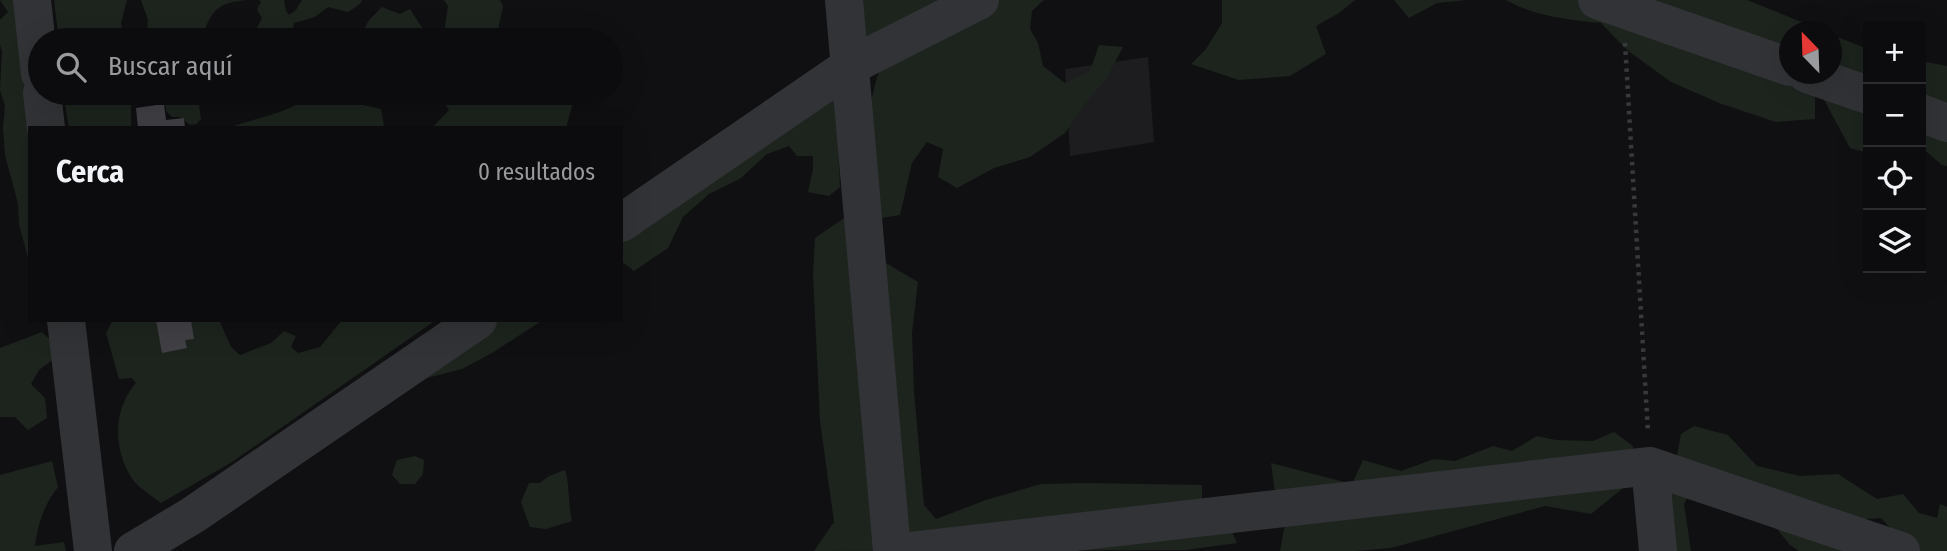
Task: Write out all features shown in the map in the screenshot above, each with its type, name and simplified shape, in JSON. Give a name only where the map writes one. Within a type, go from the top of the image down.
[{"type":"street","points":[[32,0],[35,28]]},
{"type":"street","points":[[844,0],[892,551]]},
{"type":"street","points":[[623,222],[850,66],[980,0]]},
{"type":"street","points":[[1610,4],[1779,63]]},
{"type":"street","points":[[1836,84],[1863,93]]},
{"type":"street","points":[[43,105],[46,126]]},
{"type":"street","points":[[1926,115],[1947,122]]},
{"type":"street","points":[[66,322],[93,551]]},
{"type":"street","points":[[133,551],[193,515],[475,322]]},
{"type":"street","points":[[1650,466],[1658,551]]},
{"type":"street","points":[[911,551],[1650,466],[1901,551]]},
{"type":"path","points":[[1610,4],[1650,466]]},
{"type":"shaded area","points":[[0,0],[21,0],[30,126],[28,258],[5,155],[5,105],[0,90],[0,20],[8,12]]},
{"type":"shaded area","points":[[54,0],[127,0],[122,28],[58,28]]},
{"type":"shaded area","points":[[141,0],[247,0],[223,5],[208,21],[206,28],[147,28],[148,20]]},
{"type":"shaded area","points":[[259,0],[284,0],[289,15],[302,0],[362,0],[348,12],[328,7],[315,17],[294,23],[293,28],[257,28],[262,18],[257,10],[261,2]]},
{"type":"shaded area","points":[[444,0],[500,0],[503,6],[498,28],[445,28],[448,6]]},
{"type":"shaded area","points":[[857,0],[1044,0],[1032,11],[1030,29],[1038,43],[1043,66],[1065,83],[1090,71],[1099,45],[1123,47],[1107,78],[1065,133],[1030,157],[994,168],[957,188],[938,177],[943,149],[927,142],[912,163],[900,215],[870,220],[861,142],[877,77],[896,29],[864,42]]},
{"type":"shaded area","points":[[1222,0],[1355,0],[1316,26],[1326,54],[1290,76],[1239,80],[1191,64],[1206,49],[1222,23]]},
{"type":"shaded area","points":[[1394,0],[1467,0],[1437,3],[1409,18]]},
{"type":"shaded area","points":[[1506,0],[1747,0],[1799,21],[1779,21],[1779,84],[1815,84],[1815,119],[1776,122],[1719,103],[1671,82],[1627,50],[1601,23],[1540,14]]},
{"type":"shaded area","points":[[382,7],[400,14],[410,9],[422,28],[365,28]]},
{"type":"shaded area","points":[[1842,39],[1863,47],[1863,152],[1850,148],[1816,84],[1842,84]]},
{"type":"shaded area","points":[[1148,57],[1154,142],[1070,156],[1065,69]]},
{"type":"shaded area","points":[[1926,62],[1947,66],[1947,166],[1926,151]]},
{"type":"shaded area","points":[[836,95],[840,187],[829,196],[808,192],[813,156],[797,156],[789,146],[767,154],[741,178],[709,194],[683,217],[668,248],[634,271],[623,264],[623,235]]},
{"type":"shaded area","points":[[65,105],[131,105],[131,126],[69,126]]},
{"type":"shaded area","points":[[165,105],[199,105],[201,119],[190,125],[180,117],[172,117],[166,111]]},
{"type":"shaded area","points":[[363,105],[381,109],[384,125],[235,126],[294,106]]},
{"type":"shaded area","points":[[446,105],[572,105],[567,126],[434,126],[449,110]]},
{"type":"shaded area","points":[[844,218],[859,270],[881,260],[918,282],[912,333],[914,392],[924,505],[936,519],[986,500],[1041,484],[1202,485],[1202,504],[1225,517],[1237,543],[1186,550],[814,551],[834,522],[820,421],[813,274],[815,238]]},
{"type":"shaded area","points":[[112,322],[220,322],[231,347],[240,355],[271,343],[284,331],[296,336],[291,347],[298,353],[320,347],[340,322],[433,322],[232,462],[161,503],[134,481],[121,454],[118,429],[120,417],[128,393],[136,383],[132,378],[119,379],[106,333]]},
{"type":"shaded area","points":[[488,322],[540,322],[462,369],[423,379]]},
{"type":"shaded area","points":[[42,332],[63,352],[39,370],[31,384],[45,398],[47,418],[28,430],[15,417],[0,417],[0,348]]},
{"type":"shaded area","points":[[1694,426],[1728,435],[1757,466],[1800,476],[1838,474],[1877,499],[1903,494],[1919,513],[1937,518],[1940,504],[1947,507],[1947,551],[1895,551],[1892,530],[1881,518],[1867,519],[1850,540],[1849,551],[1799,551],[1790,545],[1777,529],[1696,482],[1684,504],[1691,551],[1668,551],[1648,485],[1676,461],[1681,434]]},
{"type":"shaded area","points":[[1614,432],[1633,446],[1633,461],[1622,489],[1591,514],[1545,506],[1391,548],[1280,551],[1285,524],[1275,493],[1271,463],[1352,484],[1363,460],[1401,471],[1434,459],[1455,461],[1493,446],[1512,451],[1537,436],[1556,440],[1593,441]]},
{"type":"shaded area","points":[[415,456],[424,460],[423,474],[415,484],[400,484],[392,475],[397,460]]},
{"type":"shaded area","points":[[52,461],[58,487],[42,515],[35,546],[64,542],[66,551],[0,551],[0,475]]},
{"type":"shaded area","points":[[565,470],[572,521],[546,529],[530,527],[521,502],[529,483],[540,483]]},
{"type":"building","points":[[164,105],[166,120],[184,118],[185,126],[138,126],[136,108]]},
{"type":"building","points":[[156,322],[191,322],[194,339],[185,340],[187,348],[162,353]]}]
